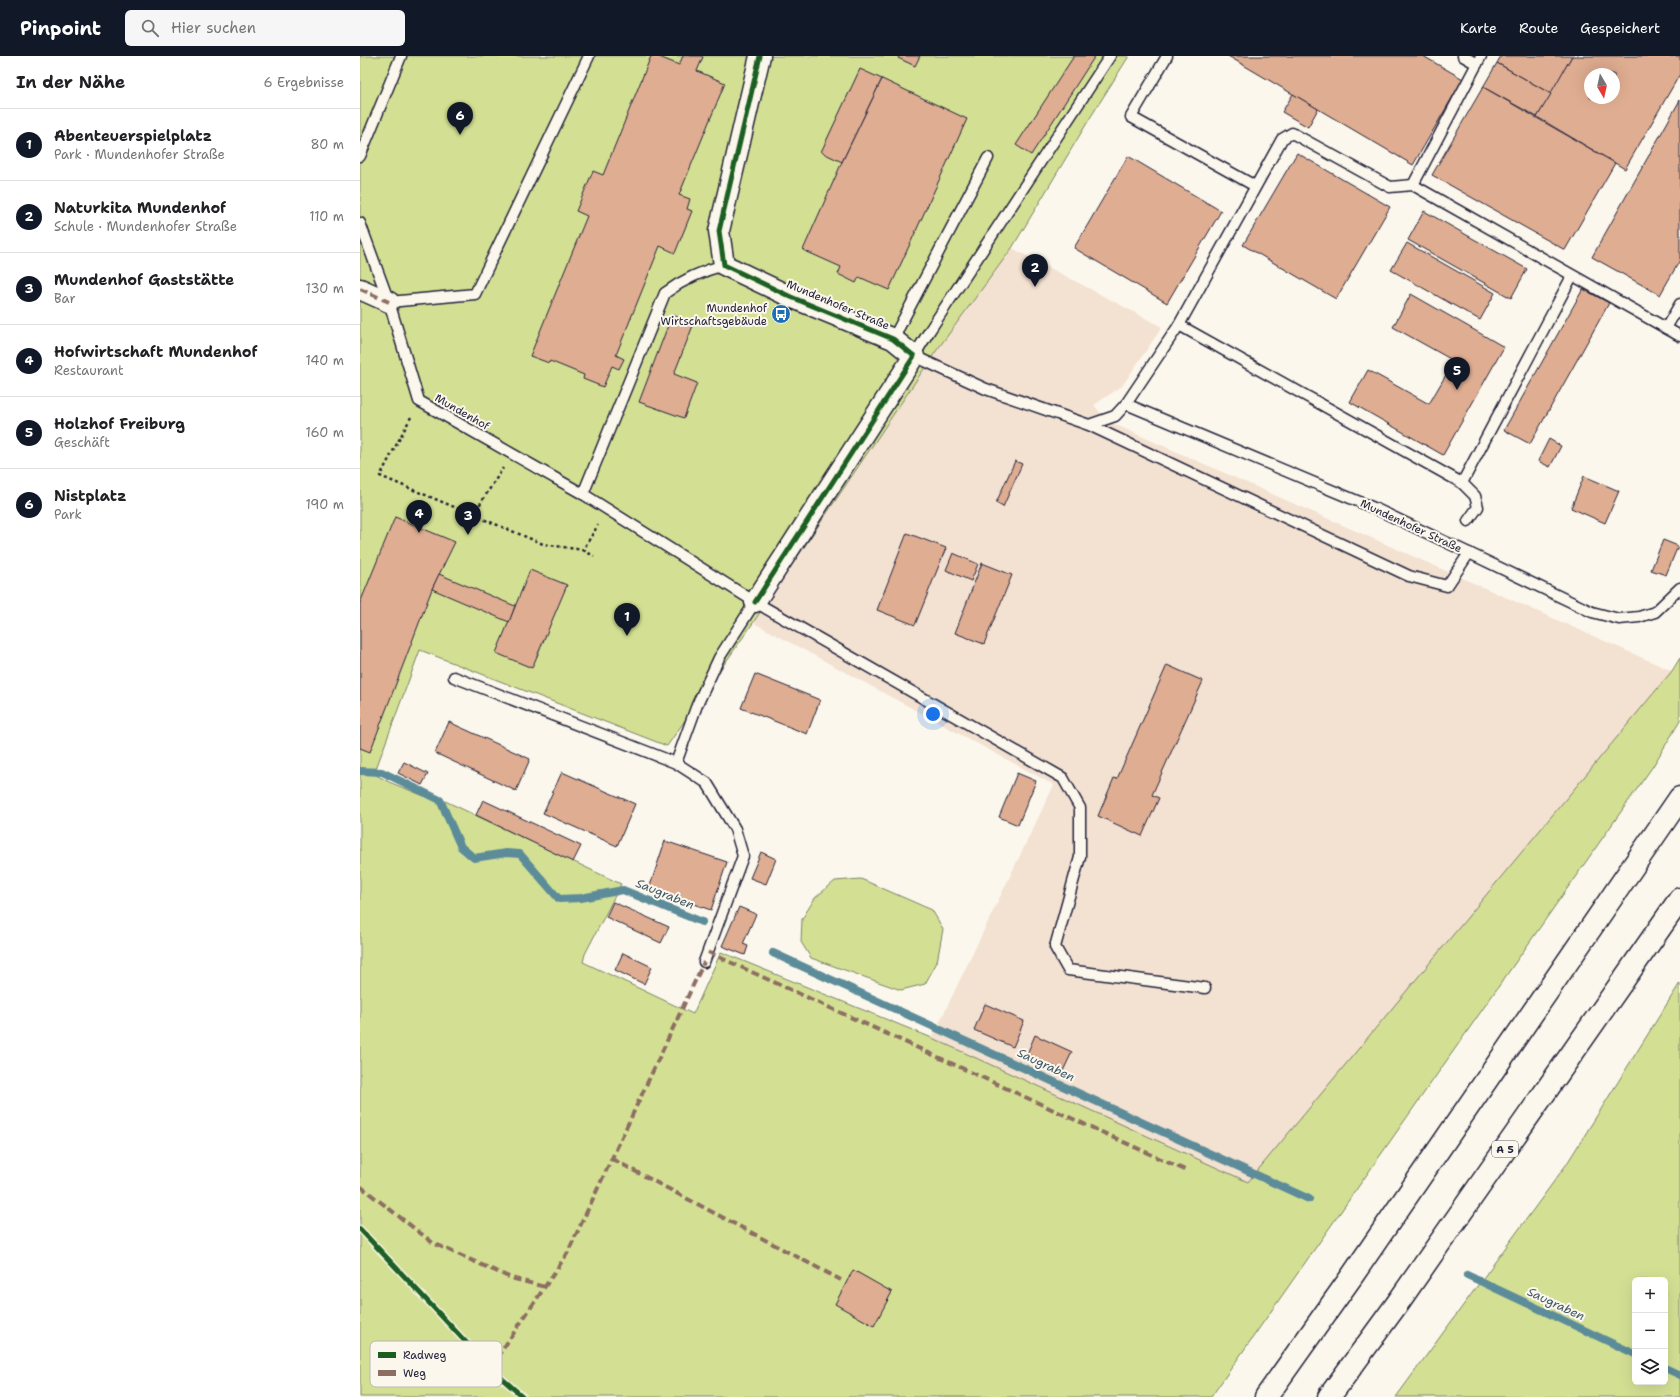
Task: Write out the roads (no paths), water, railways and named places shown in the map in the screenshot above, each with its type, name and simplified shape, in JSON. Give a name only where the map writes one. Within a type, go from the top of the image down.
[{"type":"highway","points":[[1266,1397],[1383,1230],[1680,798]]},
{"type":"highway","name":"A 5","points":[[1329,1397],[1406,1291],[1680,899]]},
{"type":"street","points":[[724,264],[719,231],[760,56]]},
{"type":"street","name":"Mundenhofer Straße","points":[[724,264],[791,297],[893,340],[914,356]]},
{"type":"street","points":[[360,289],[389,302]]},
{"type":"street","points":[[755,602],[914,356]]},
{"type":"lane","points":[[360,156],[401,56]]},
{"type":"lane","points":[[389,302],[475,294],[589,56]]},
{"type":"lane","points":[[914,356],[1110,56]]},
{"type":"lane","points":[[1167,56],[1131,117],[1255,186]]},
{"type":"lane","points":[[1413,185],[1479,60],[1463,56]]},
{"type":"lane","points":[[1088,425],[1115,416],[1126,404],[1179,325],[1282,139],[1292,133],[1390,187],[1413,185],[1680,336]]},
{"type":"lane","points":[[893,340],[988,158]]},
{"type":"lane","name":"Mundenhof","points":[[360,223],[389,302],[419,401],[583,494],[755,602],[1063,778],[1080,808],[1080,857],[1055,947],[1068,970],[1205,988]]},
{"type":"lane","points":[[583,494],[665,292],[681,281],[702,271],[724,264]]},
{"type":"lane","points":[[1462,483],[1572,276]]},
{"type":"lane","points":[[1666,328],[1680,304]]},
{"type":"lane","points":[[1179,325],[1462,483],[1475,496],[1478,508],[1468,521]]},
{"type":"lane","name":"Mundenhofer Straße","points":[[914,356],[986,389],[1088,425],[1409,576],[1447,586],[1469,553],[1374,508],[1126,404]]},
{"type":"lane","points":[[1469,553],[1592,612],[1619,619],[1640,617],[1655,612],[1680,588]]},
{"type":"lane","points":[[676,763],[697,705],[719,658],[755,602]]},
{"type":"lane","points":[[454,677],[676,763],[707,783],[734,829],[743,856],[704,962]]},
{"type":"waterway","name":"Saugraben","points":[[360,771],[382,772],[440,800],[461,847],[474,858],[506,853],[520,854],[559,899],[581,898],[623,890],[702,922]]},
{"type":"waterway","name":"Saugraben","points":[[773,953],[1309,1199]]},
{"type":"waterway","name":"Saugraben","points":[[1467,1275],[1632,1353]]},
{"type":"waterway","name":"Saugraben","points":[[1668,1369],[1680,1375]]},
{"type":"place","name":"Nistplatz","points":[[460,135]]},
{"type":"place","name":"Naturkita Mundenhof","points":[[1035,287]]},
{"type":"place","name":"Mundenhof Wirtschaftsgebäude","points":[[781,314]]},
{"type":"place","name":"Holzhof Freiburg","points":[[1457,390]]},
{"type":"place","name":"Hofwirtschaft Mundenhof","points":[[419,533]]},
{"type":"place","name":"Mundenhof Gaststätte","points":[[468,535]]},
{"type":"place","name":"Abenteuerspielplatz","points":[[627,636]]}]
